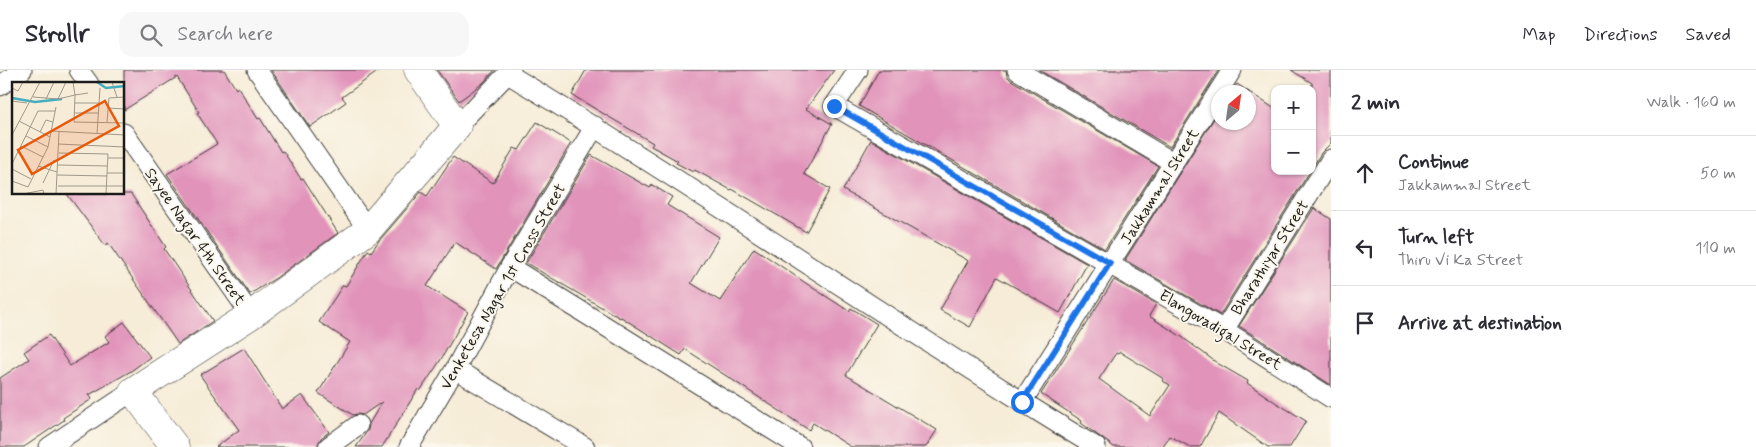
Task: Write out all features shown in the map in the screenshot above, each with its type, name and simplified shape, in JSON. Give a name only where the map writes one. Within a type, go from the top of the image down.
[{"type":"street","points":[[0,86],[22,70]]},
{"type":"street","points":[[79,70],[88,82]]},
{"type":"street","points":[[257,70],[368,230]]},
{"type":"street","points":[[418,70],[457,126]]},
{"type":"street","name":"Elangovadigal Street","points":[[858,70],[834,106],[1110,263],[1224,330],[1331,398]]},
{"type":"street","points":[[1017,70],[1174,163]]},
{"type":"street","name":"Jakkammal Street","points":[[1022,402],[1232,70]]},
{"type":"street","points":[[49,447],[251,315],[368,230],[457,126],[510,72],[1022,402],[1096,447]]},
{"type":"street","name":"Venketesa Nagar 1st Cross Street","points":[[408,447],[455,369],[510,267],[595,126]]},
{"type":"street","name":"Sayee Nagar 4th Street","points":[[125,134],[251,315]]},
{"type":"street","name":"Bharathiyar Street","points":[[1224,330],[1328,170]]},
{"type":"street","points":[[510,267],[800,447]]},
{"type":"street","points":[[455,369],[585,447]]},
{"type":"street","points":[[134,391],[175,447]]},
{"type":"street","points":[[328,447],[358,425]]},
{"type":"building","points":[[124,70],[224,70],[236,89],[238,87],[258,119],[260,118],[281,152],[283,151],[301,179],[303,178],[338,233],[276,278],[250,294],[167,174],[217,144],[197,113],[199,112],[177,77],[125,109]]},
{"type":"building","points":[[271,70],[380,70],[342,97],[346,102],[310,127]]},
{"type":"building","points":[[437,70],[495,70],[483,83],[459,101]]},
{"type":"building","points":[[586,70],[834,70],[806,109],[832,124],[804,174],[830,189],[806,232],[732,189],[695,170],[693,172],[676,163],[678,161],[651,146],[653,143],[572,95]]},
{"type":"building","points":[[879,70],[1006,70],[1007,76],[1011,80],[1158,166],[1105,249],[859,106]]},
{"type":"building","points":[[1039,70],[1216,70],[1218,71],[1170,147]]},
{"type":"building","points":[[1291,70],[1331,70],[1331,143],[1316,161],[1316,85],[1312,85],[1312,83]]},
{"type":"building","points":[[1256,96],[1271,106],[1271,175],[1308,175],[1220,315],[1125,260],[1211,123],[1211,130],[1256,130]]},
{"type":"building","points":[[537,122],[571,143],[496,269],[455,242],[427,286],[468,312],[440,361],[420,391],[418,389],[382,447],[356,447],[368,430],[369,424],[382,402],[363,415],[353,415],[318,393],[350,342],[319,322],[343,285],[346,286],[368,250],[371,252],[421,192],[427,196],[453,157],[493,183],[514,148],[519,150]]},
{"type":"building","points":[[871,140],[1087,264],[1060,313],[997,277],[970,327],[940,310],[968,261],[843,190]]},
{"type":"building","points":[[591,155],[650,188],[652,185],[672,197],[667,205],[719,237],[691,283],[720,301],[754,248],[849,311],[851,308],[877,324],[846,375],[937,430],[926,447],[851,447],[813,423],[809,430],[685,349],[681,355],[621,317],[526,263]]},
{"type":"building","points":[[131,194],[166,247],[164,249],[213,321],[178,344],[108,243],[105,245],[68,195]]},
{"type":"building","points":[[1314,208],[1331,219],[1331,385],[1239,326]]},
{"type":"building","points":[[1114,280],[1156,304],[1149,316],[1306,421],[1290,447],[1268,447],[1219,413],[1200,447],[1190,447],[1170,436],[1162,447],[1114,447],[1081,423],[1082,421],[1041,394]],"holes":[[[1120,352],[1164,379],[1163,381],[1170,385],[1150,416],[1099,379],[1116,353]]]},
{"type":"building","points":[[124,322],[150,357],[131,371],[89,395],[92,399],[24,447],[0,447],[0,378],[29,359],[24,352],[49,335],[70,366],[109,342],[105,336]]},
{"type":"building","points":[[244,348],[282,409],[302,395],[329,432],[321,438],[317,447],[216,447],[239,430],[200,375]]},
{"type":"route","points":[[834,106],[1110,263],[1022,402]]}]
